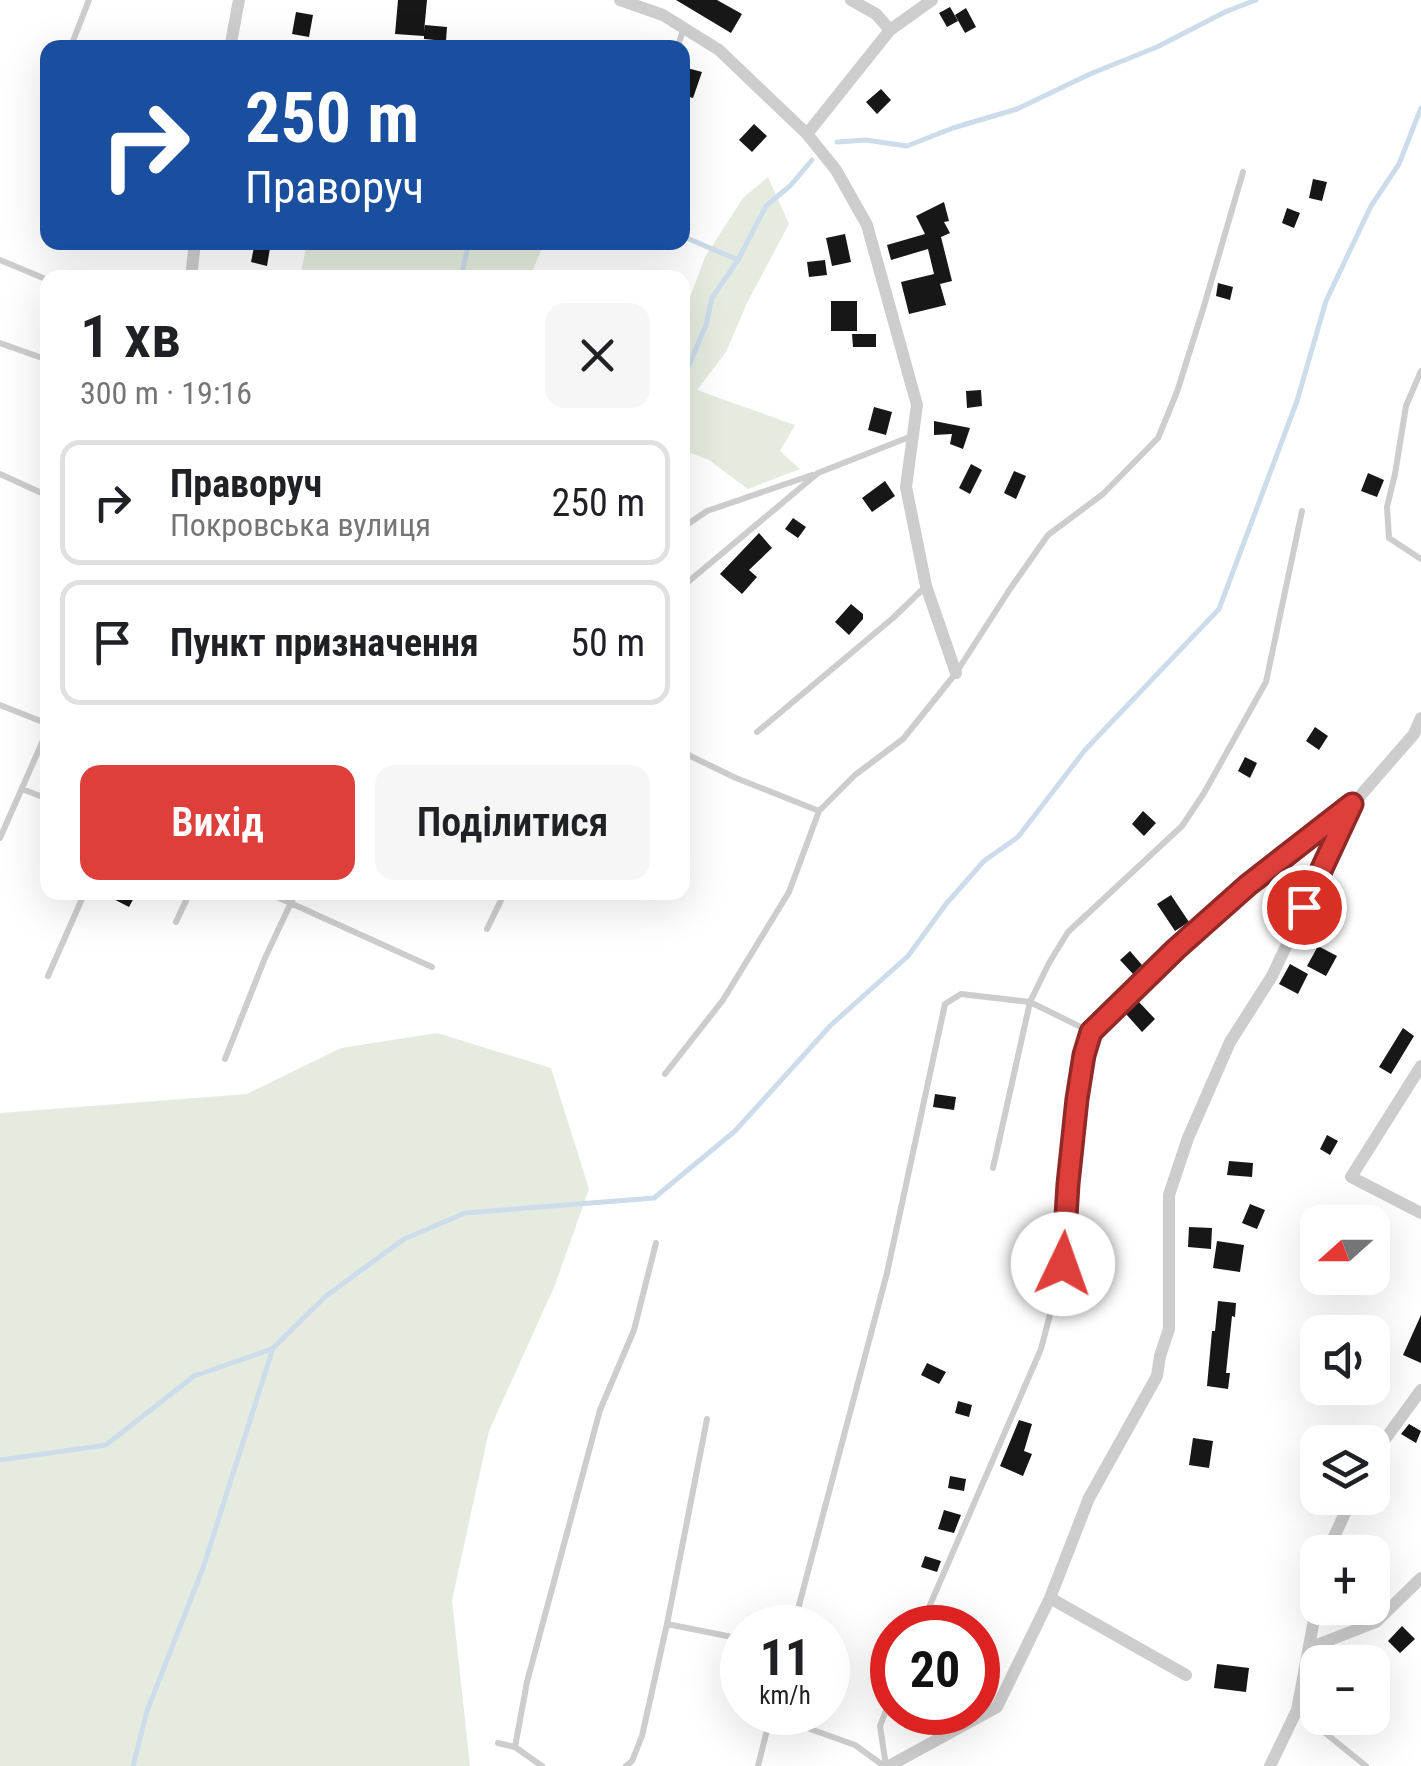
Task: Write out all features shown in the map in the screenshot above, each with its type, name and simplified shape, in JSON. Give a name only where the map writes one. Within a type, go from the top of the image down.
[{"type":"street","points":[[232,40],[239,0]]},
{"type":"street","points":[[620,0],[663,15],[720,50],[807,134],[836,170],[867,225],[916,406],[906,487],[926,586],[956,674]]},
{"type":"street","points":[[851,0],[876,14],[890,30]]},
{"type":"street","points":[[807,134],[890,30],[932,0]]},
{"type":"street","points":[[886,1766],[997,1707],[1050,1598],[1089,1498],[1157,1376],[1169,1329],[1170,1195],[1188,1138],[1230,1042],[1272,976],[1352,804],[1414,734],[1421,718]]},
{"type":"street","points":[[1421,1066],[1352,1177],[1421,1213]]},
{"type":"street","points":[[1390,1432],[1421,1390]]},
{"type":"street","points":[[1317,1645],[1376,1622],[1421,1578]]},
{"type":"street","points":[[1050,1598],[1186,1675]]},
{"type":"street","points":[[1270,1766],[1297,1710],[1300,1694]]},
{"type":"lane","points":[[74,40],[89,0]]},
{"type":"lane","points":[[680,40],[684,27]]},
{"type":"lane","points":[[665,1074],[723,1000],[788,892],[819,811],[855,775],[903,739],[956,674],[1048,535],[1103,494],[1158,438],[1204,306],[1242,172]]},
{"type":"lane","points":[[0,260],[40,277]]},
{"type":"lane","points":[[0,344],[40,357]]},
{"type":"lane","points":[[1421,371],[1406,406],[1386,507],[1389,538],[1421,559]]},
{"type":"lane","points":[[690,523],[707,511],[912,436]]},
{"type":"lane","points":[[690,580],[818,473]]},
{"type":"lane","points":[[0,474],[40,492]]},
{"type":"lane","points":[[993,1168],[1030,1002],[1049,963],[1068,932],[1182,826],[1266,682],[1302,511]]},
{"type":"lane","points":[[757,732],[926,586]]},
{"type":"lane","points":[[0,704],[40,723]]},
{"type":"lane","points":[[0,838],[40,746]]},
{"type":"lane","points":[[690,756],[819,811]]},
{"type":"lane","points":[[22,789],[40,796]]},
{"type":"lane","points":[[930,1605],[1041,1349],[1063,1264],[1077,1099],[1091,1032],[1248,885],[1352,804]]},
{"type":"lane","points":[[48,976],[81,900]]},
{"type":"lane","points":[[176,922],[186,900]]},
{"type":"lane","points":[[283,900],[432,967]]},
{"type":"lane","points":[[225,1059],[292,900]]},
{"type":"lane","points":[[487,928],[501,900]]},
{"type":"lane","points":[[799,1605],[887,1272],[944,1004],[961,994],[1030,1002],[1091,1032]]},
{"type":"lane","points":[[515,1747],[526,1682],[600,1410],[634,1330],[656,1243]]},
{"type":"lane","points":[[626,1766],[642,1736],[707,1419]]},
{"type":"lane","points":[[667,1624],[720,1635]]},
{"type":"lane","points":[[1297,1710],[1366,1766]]},
{"type":"lane","points":[[758,1766],[766,1735]]},
{"type":"lane","points":[[829,1735],[856,1745],[886,1766]]},
{"type":"lane","points":[[881,1735],[886,1766]]},
{"type":"lane","points":[[498,1744],[515,1747],[542,1766]]},
{"type":"shaded area","points":[[768,177],[789,224],[726,352],[697,390],[795,425],[780,451],[800,469],[748,489],[709,460],[690,453],[690,297],[705,257],[743,198]]},
{"type":"shaded area","points":[[306,250],[541,250],[533,270],[301,270]]},
{"type":"shaded area","points":[[437,1033],[551,1068],[589,1189],[555,1285],[489,1431],[452,1600],[470,1766],[0,1766],[0,1113],[247,1094],[341,1048]]},
{"type":"building","points":[[398,0],[427,0],[424,32],[425,25],[447,27],[446,40],[395,34]]},
{"type":"building","points":[[676,0],[717,0],[742,14],[731,33]]},
{"type":"building","points":[[950,7],[958,21],[947,27],[939,13]]},
{"type":"building","points":[[966,8],[976,27],[965,33],[955,15]]},
{"type":"building","points":[[296,12],[313,15],[309,37],[292,34]]},
{"type":"building","points":[[690,69],[702,72],[693,98],[690,97]]},
{"type":"building","points":[[881,89],[891,100],[877,114],[866,102]]},
{"type":"building","points":[[754,124],[767,136],[752,152],[739,140]]},
{"type":"building","points":[[1313,179],[1327,182],[1322,201],[1309,198]]},
{"type":"building","points":[[944,202],[949,221],[944,222],[950,233],[941,237],[952,281],[940,284],[946,305],[909,314],[901,282],[934,274],[928,249],[891,260],[887,245],[925,234],[916,216]]},
{"type":"building","points":[[1287,208],[1300,213],[1294,228],[1282,223]]},
{"type":"building","points":[[845,234],[851,262],[832,266],[826,238]]},
{"type":"building","points":[[253,250],[270,250],[267,266],[251,262]]},
{"type":"building","points":[[825,260],[827,275],[809,277],[807,262]]},
{"type":"building","points":[[1218,283],[1233,287],[1230,300],[1216,296]]},
{"type":"building","points":[[831,301],[857,301],[857,331],[831,331]]},
{"type":"building","points":[[852,334],[876,334],[876,347],[853,347]]},
{"type":"building","points":[[981,390],[982,406],[967,408],[966,391]]},
{"type":"building","points":[[874,407],[892,412],[886,435],[868,430]]},
{"type":"building","points":[[934,421],[970,428],[963,449],[950,444],[952,434],[934,435]]},
{"type":"building","points":[[971,464],[982,470],[970,494],[959,488]]},
{"type":"building","points":[[1014,471],[1026,476],[1016,499],[1004,493]]},
{"type":"building","points":[[1368,473],[1384,480],[1377,497],[1361,491]]},
{"type":"building","points":[[885,481],[895,496],[872,512],[862,498]]},
{"type":"building","points":[[793,518],[806,527],[798,538],[785,529]]},
{"type":"building","points":[[759,533],[772,548],[749,570],[757,577],[742,594],[720,574]]},
{"type":"building","points":[[851,604],[863,614],[863,619],[849,635],[835,622]]},
{"type":"building","points":[[1315,727],[1328,736],[1319,750],[1306,741]]},
{"type":"building","points":[[1245,757],[1257,763],[1250,778],[1238,771]]},
{"type":"building","points":[[1143,811],[1156,823],[1144,836],[1132,824]]},
{"type":"building","points":[[1171,895],[1189,922],[1175,931],[1157,904]]},
{"type":"building","points":[[1318,946],[1337,956],[1326,976],[1307,966]]},
{"type":"building","points":[[1130,951],[1142,965],[1133,974],[1120,960]]},
{"type":"building","points":[[1290,964],[1308,974],[1298,994],[1279,984]]},
{"type":"building","points":[[1139,1002],[1155,1019],[1142,1032],[1126,1014]]},
{"type":"building","points":[[1403,1028],[1414,1036],[1391,1074],[1379,1067]]},
{"type":"building","points":[[935,1094],[956,1097],[954,1110],[933,1107]]},
{"type":"building","points":[[1327,1135],[1338,1141],[1330,1155],[1320,1149]]},
{"type":"building","points":[[1229,1161],[1253,1163],[1252,1177],[1227,1175]]},
{"type":"building","points":[[1250,1204],[1265,1210],[1257,1229],[1242,1223]]},
{"type":"building","points":[[1189,1227],[1212,1228],[1211,1249],[1188,1247]]},
{"type":"building","points":[[1217,1241],[1244,1245],[1240,1272],[1213,1268]]},
{"type":"building","points":[[1218,1301],[1236,1303],[1226,1373],[1230,1373],[1228,1389],[1207,1386]]},
{"type":"building","points":[[1421,1315],[1421,1363],[1403,1355]]},
{"type":"building","points":[[927,1363],[946,1372],[939,1384],[921,1375]]},
{"type":"building","points":[[958,1401],[972,1405],[969,1417],[955,1413]]},
{"type":"building","points":[[1019,1420],[1032,1424],[1024,1451],[1032,1454],[1023,1476],[1000,1466]]},
{"type":"building","points":[[1409,1424],[1421,1431],[1416,1443],[1401,1434]]},
{"type":"building","points":[[1193,1438],[1213,1441],[1209,1468],[1189,1465]]},
{"type":"building","points":[[950,1476],[966,1479],[964,1491],[948,1488]]},
{"type":"building","points":[[944,1510],[961,1515],[954,1533],[938,1529]]},
{"type":"building","points":[[925,1556],[941,1561],[937,1572],[921,1567]]},
{"type":"building","points":[[1402,1626],[1415,1639],[1400,1653],[1388,1641]]},
{"type":"building","points":[[1217,1664],[1249,1668],[1246,1692],[1214,1688]]},
{"type":"waterway","points":[[837,142],[866,140],[907,146],[1017,109],[1256,0]]},
{"type":"waterway","points":[[133,1766],[147,1711],[203,1568],[273,1348],[326,1296],[404,1239],[465,1213],[654,1198],[735,1131],[831,1025],[908,956],[984,861],[1018,837],[1085,750],[1219,609],[1297,401],[1326,301],[1371,206],[1399,164],[1421,108]]},
{"type":"waterway","points":[[690,363],[712,298],[738,260],[766,206],[812,160]]},
{"type":"waterway","points":[[690,239],[738,260]]},
{"type":"waterway","points":[[463,270],[467,250]]},
{"type":"waterway","points":[[0,1460],[106,1445],[194,1376],[272,1349]]},
{"type":"route","points":[[1063,1264],[1077,1099],[1091,1032],[1248,885],[1352,804],[1304,907]]}]
